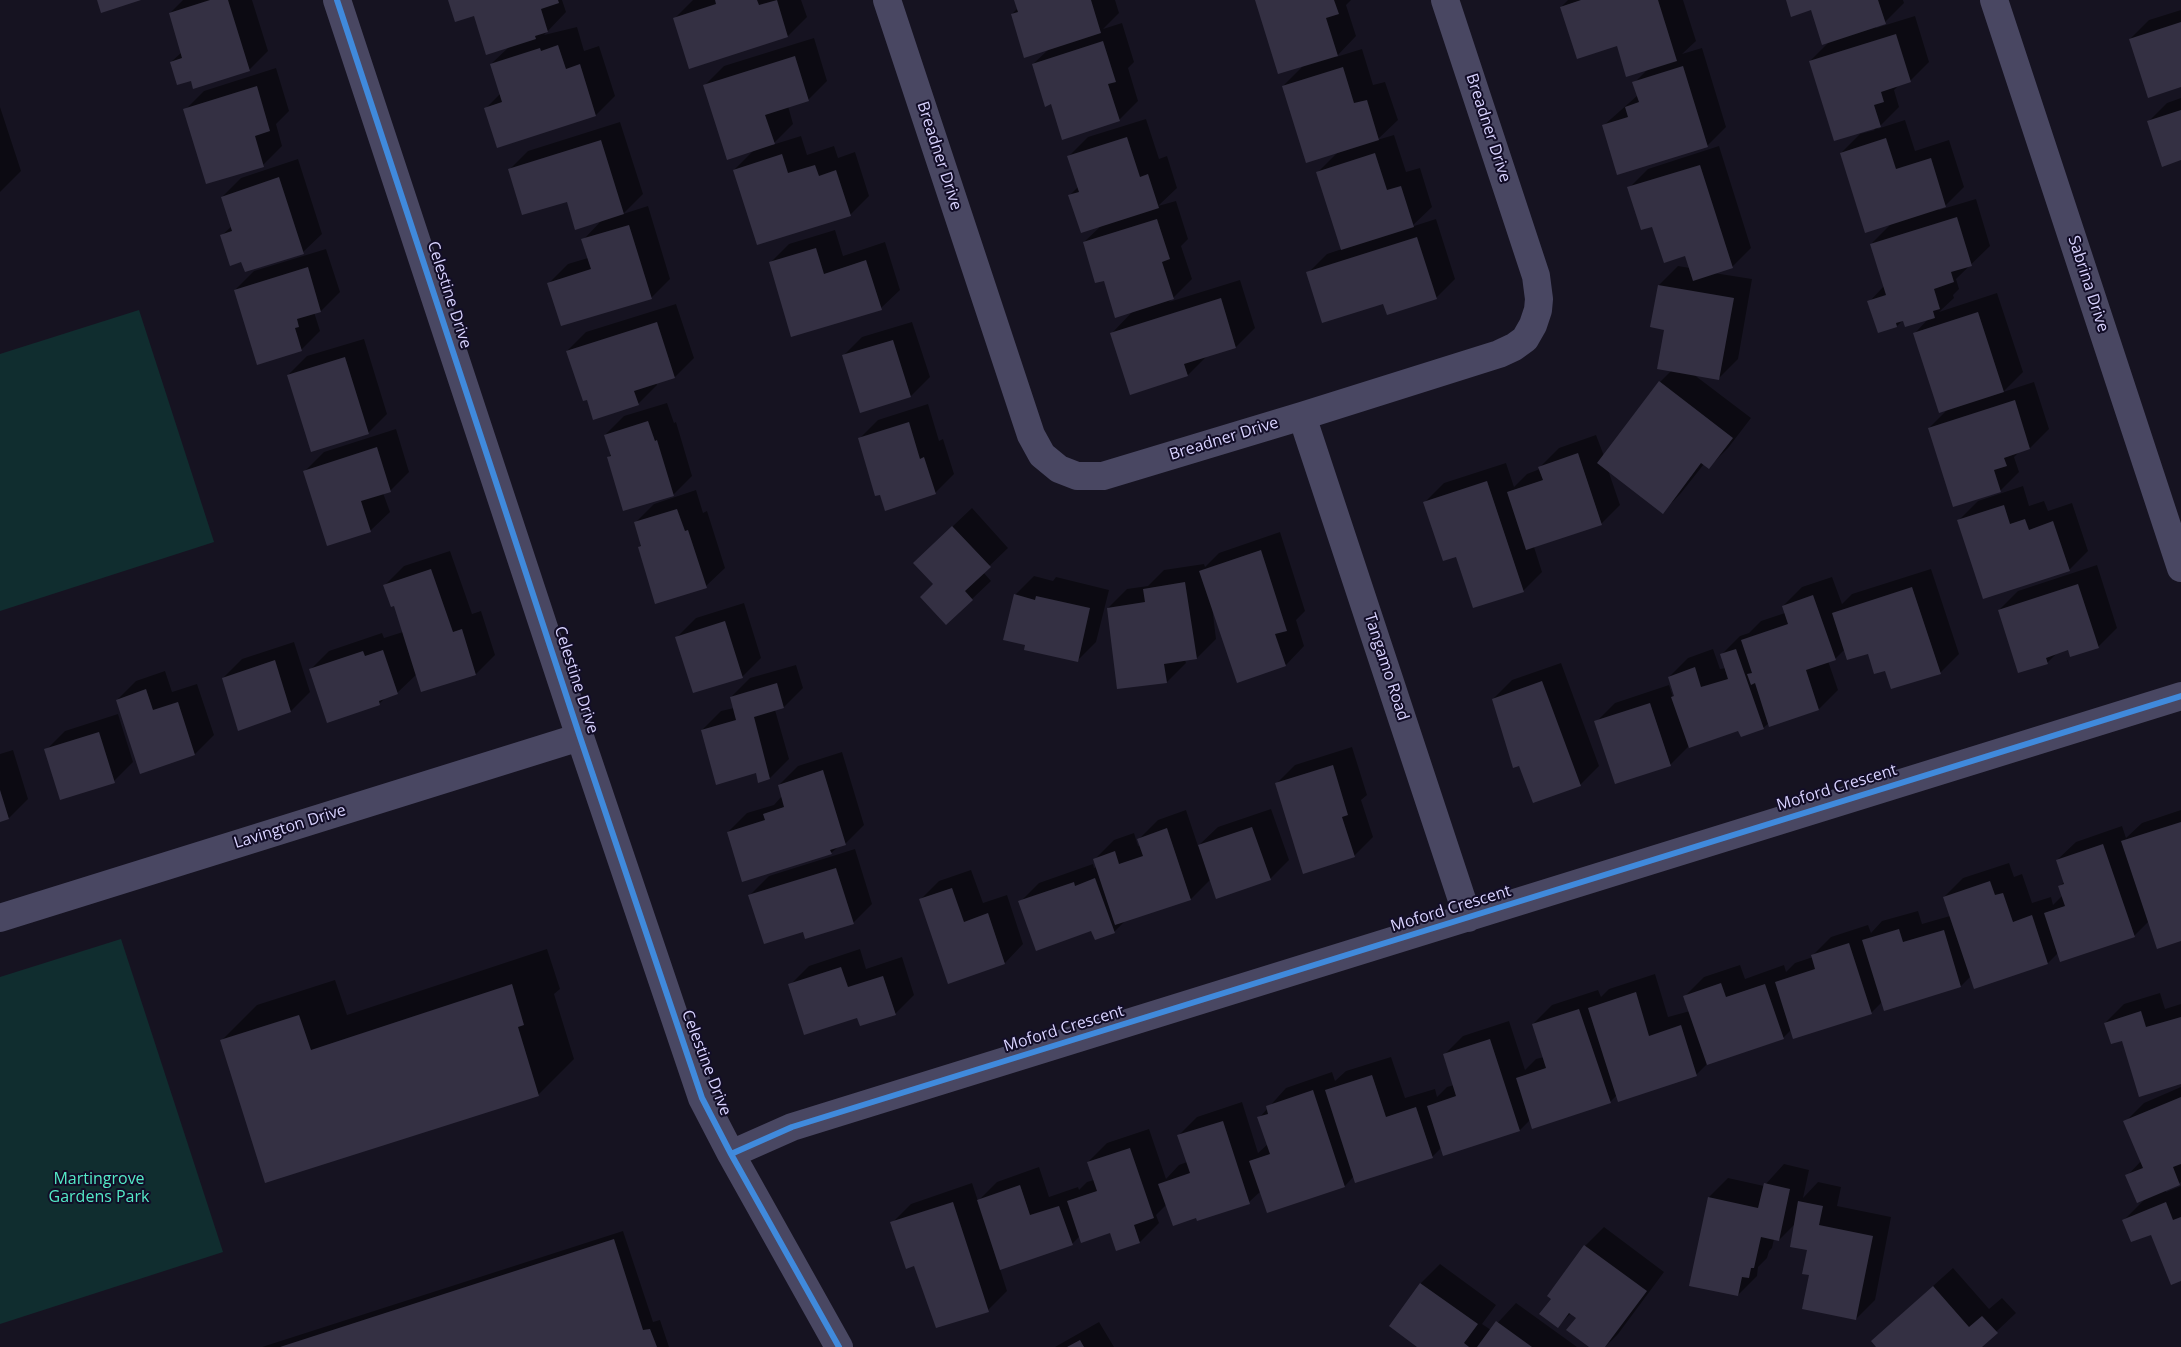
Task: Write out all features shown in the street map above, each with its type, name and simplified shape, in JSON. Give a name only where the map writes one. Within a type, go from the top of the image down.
[{"type":"street","name":"Celestine Drive","points":[[338,0],[580,737],[702,1098],[731,1154],[839,1347]]},
{"type":"street","name":"Breadner Drive","points":[[887,0],[1031,435],[1042,455],[1059,469],[1077,476],[1103,476],[1302,416],[1499,354],[1525,339],[1534,325],[1539,300],[1536,276],[1445,0]]},
{"type":"street","name":"Sabrina Drive","points":[[1994,0],[2181,568]]},
{"type":"street","name":"Tangamo Road","points":[[1302,416],[1468,918]]},
{"type":"street","name":"Moford Crescent","points":[[731,1154],[792,1127],[2181,696]]},
{"type":"street","name":"Lavington Drive","points":[[0,918],[580,737]]},
{"type":"green space","points":[[139,310],[214,542],[0,611],[0,354]]},
{"type":"green space","name":"Martingrove Gardens Park","points":[[121,939],[223,1252],[0,1324],[0,977]]},
{"type":"building","points":[[97,0],[141,0],[101,13]]},
{"type":"building","points":[[210,0],[228,0],[250,71],[193,89],[191,81],[177,85],[170,62],[182,58],[169,13]]},
{"type":"building","points":[[448,0],[558,0],[559,3],[541,9],[548,32],[535,36],[536,39],[486,55],[474,16],[455,22]]},
{"type":"building","points":[[715,0],[757,0],[759,5],[777,0],[788,37],[689,69],[673,18],[716,4]]},
{"type":"building","points":[[1014,0],[1091,0],[1101,33],[1024,58],[1011,14],[1018,12]]},
{"type":"building","points":[[1255,0],[1334,0],[1339,14],[1326,18],[1338,56],[1278,74]]},
{"type":"building","points":[[1581,0],[1658,0],[1677,61],[1626,77],[1617,46],[1577,59],[1560,7]]},
{"type":"building","points":[[1786,0],[1878,0],[1886,24],[1822,45],[1811,10],[1791,17]]},
{"type":"building","points":[[2181,22],[2181,87],[2148,98],[2129,39]]},
{"type":"building","points":[[1896,34],[1911,82],[1881,92],[1884,102],[1874,105],[1881,127],[1834,141],[1809,61]]},
{"type":"building","points":[[1103,41],[1116,82],[1108,84],[1120,121],[1062,140],[1051,104],[1045,107],[1032,64]]},
{"type":"building","points":[[558,45],[566,69],[580,64],[596,116],[497,148],[484,108],[502,102],[490,64],[540,48],[541,51]]},
{"type":"building","points":[[795,56],[809,101],[765,115],[775,144],[727,160],[703,85]]},
{"type":"building","points":[[1683,66],[1708,147],[1617,175],[1602,125],[1628,117],[1625,107],[1639,102],[1632,82]]},
{"type":"building","points":[[1343,67],[1354,103],[1367,100],[1379,140],[1306,163],[1282,86]]},
{"type":"building","points":[[257,86],[270,131],[255,136],[264,167],[206,184],[183,109]]},
{"type":"building","points":[[2181,110],[2181,160],[2162,167],[2147,121]]},
{"type":"building","points":[[1127,137],[1140,177],[1148,174],[1159,208],[1081,233],[1068,195],[1079,192],[1067,156]]},
{"type":"building","points":[[1886,138],[1896,169],[1931,158],[1946,207],[1865,233],[1840,153]]},
{"type":"building","points":[[601,140],[624,214],[575,230],[567,202],[522,215],[508,169]]},
{"type":"building","points":[[1375,153],[1387,190],[1401,186],[1414,227],[1341,250],[1316,172]]},
{"type":"building","points":[[782,154],[788,173],[815,165],[819,176],[836,170],[851,216],[757,245],[733,170]]},
{"type":"building","points":[[1700,165],[1733,268],[1693,281],[1685,256],[1664,263],[1652,227],[1641,230],[1627,187]]},
{"type":"building","points":[[279,177],[304,254],[245,272],[241,262],[230,266],[220,235],[232,231],[221,197]]},
{"type":"building","points":[[1957,217],[1972,266],[1951,272],[1954,282],[1934,289],[1940,309],[1933,311],[1935,318],[1905,327],[1903,321],[1896,323],[1897,327],[1878,333],[1867,301],[1886,295],[1870,244]]},
{"type":"building","points":[[1157,219],[1170,259],[1162,262],[1174,299],[1115,318],[1104,281],[1095,283],[1083,242]]},
{"type":"building","points":[[629,225],[652,299],[561,326],[547,283],[591,269],[581,239]]},
{"type":"building","points":[[1417,237],[1437,299],[1387,315],[1383,304],[1322,323],[1306,272]]},
{"type":"building","points":[[816,248],[824,274],[866,260],[882,310],[791,337],[769,262]]},
{"type":"building","points":[[308,267],[321,312],[297,319],[299,327],[295,328],[302,351],[257,365],[234,290]]},
{"type":"building","points":[[1658,285],[1734,298],[1719,380],[1657,369],[1664,330],[1650,327]]},
{"type":"building","points":[[1221,298],[1236,348],[1184,364],[1188,376],[1130,395],[1110,333]]},
{"type":"building","points":[[1978,312],[2004,392],[1939,413],[1913,333]]},
{"type":"building","points":[[657,322],[675,378],[634,391],[639,405],[593,420],[587,400],[583,401],[566,351]]},
{"type":"building","points":[[893,340],[911,397],[860,413],[842,355]]},
{"type":"building","points":[[345,357],[369,434],[311,452],[287,375]]},
{"type":"building","points":[[1659,381],[1733,438],[1709,469],[1701,463],[1663,514],[1597,463]]},
{"type":"building","points":[[2015,400],[2030,449],[2004,458],[2007,466],[1994,470],[2001,492],[1953,507],[1928,428]]},
{"type":"building","points":[[648,421],[655,441],[657,440],[674,496],[623,511],[607,457],[611,456],[604,435]]},
{"type":"building","points":[[909,422],[920,459],[924,457],[936,494],[885,511],[880,495],[875,496],[858,438]]},
{"type":"building","points":[[377,447],[391,492],[361,501],[371,532],[327,546],[303,471]]},
{"type":"building","points":[[1578,453],[1602,525],[1526,550],[1507,492],[1543,480],[1538,467]]},
{"type":"building","points":[[1487,481],[1524,592],[1473,608],[1456,557],[1443,561],[1423,502]]},
{"type":"building","points":[[2004,505],[2010,524],[2025,519],[2029,530],[2053,521],[2070,571],[1983,599],[1957,520]]},
{"type":"building","points":[[677,509],[685,531],[688,530],[707,588],[655,604],[638,547],[641,546],[634,522]]},
{"type":"building","points":[[952,526],[991,567],[965,591],[973,600],[946,625],[920,597],[933,584],[913,563]]},
{"type":"building","points":[[1261,550],[1287,631],[1275,634],[1286,666],[1237,683],[1199,571]]},
{"type":"building","points":[[431,569],[453,632],[462,629],[476,675],[421,692],[394,606],[391,607],[383,585]]},
{"type":"building","points":[[1185,582],[1197,659],[1164,664],[1167,683],[1117,689],[1107,608],[1145,602],[1143,589]]},
{"type":"building","points":[[2078,584],[2099,648],[2070,657],[2068,650],[2046,658],[2048,664],[2018,673],[1998,610]]},
{"type":"building","points":[[1912,587],[1941,674],[1891,689],[1885,671],[1874,674],[1868,654],[1847,660],[1832,613]]},
{"type":"building","points":[[1014,594],[1035,600],[1036,596],[1090,608],[1078,662],[1024,650],[1025,645],[1003,640]]},
{"type":"building","points":[[1813,595],[1836,660],[1806,670],[1819,710],[1769,727],[1755,683],[1751,685],[1747,674],[1752,673],[1741,640],[1788,624],[1782,606]]},
{"type":"building","points":[[725,621],[743,678],[693,693],[675,637]]},
{"type":"building","points":[[1736,649],[1764,729],[1741,737],[1738,731],[1689,748],[1671,697],[1674,696],[1668,677],[1695,667],[1701,687],[1728,679],[1720,654]]},
{"type":"building","points":[[383,650],[398,694],[379,701],[380,705],[327,723],[309,669],[363,651],[365,656]]},
{"type":"building","points":[[275,660],[291,712],[238,731],[222,678]]},
{"type":"building","points":[[1542,681],[1581,786],[1533,803],[1519,766],[1513,768],[1492,699]]},
{"type":"building","points":[[777,683],[784,708],[754,717],[770,779],[758,783],[756,773],[716,785],[701,730],[736,720],[730,697]]},
{"type":"building","points":[[146,689],[153,710],[178,702],[195,755],[140,774],[116,700]]},
{"type":"building","points":[[1650,703],[1671,766],[1615,784],[1594,721]]},
{"type":"building","points":[[99,732],[115,783],[60,800],[44,749]]},
{"type":"building","points":[[1333,765],[1348,815],[1342,817],[1355,857],[1303,874],[1275,783]]},
{"type":"building","points":[[823,770],[846,845],[830,850],[832,854],[742,882],[727,832],[765,820],[763,814],[784,807],[778,785]]},
{"type":"building","points":[[0,790],[9,819],[0,822]]},
{"type":"building","points":[[2181,822],[2181,941],[2157,949],[2121,841]]},
{"type":"building","points":[[1252,827],[1271,880],[1216,899],[1198,845]]},
{"type":"building","points":[[1167,828],[1191,900],[1115,925],[1093,859],[1115,851],[1119,864],[1143,856],[1137,839]]},
{"type":"building","points":[[2103,844],[2135,937],[2060,962],[2044,913],[2065,906],[2058,886],[2064,884],[2056,860]]},
{"type":"building","points":[[836,868],[854,924],[805,939],[803,932],[764,944],[748,895]]},
{"type":"building","points":[[1095,878],[1115,933],[1095,940],[1091,931],[1036,951],[1018,901],[1074,882],[1075,886]]},
{"type":"building","points":[[1990,881],[1995,895],[2003,893],[2013,922],[2032,915],[2048,964],[1974,989],[1943,897]]},
{"type":"building","points":[[952,888],[964,922],[988,913],[1005,964],[948,984],[919,899]]},
{"type":"building","points":[[1899,929],[1903,942],[1944,930],[1961,987],[1884,1011],[1862,940]]},
{"type":"building","points":[[1849,943],[1872,1014],[1793,1039],[1775,982],[1815,969],[1811,955]]},
{"type":"building","points":[[841,967],[848,987],[883,976],[896,1015],[860,1026],[857,1018],[804,1035],[788,984]]},
{"type":"building","points":[[1721,983],[1726,997],[1765,984],[1784,1039],[1707,1065],[1683,996]]},
{"type":"building","points":[[512,984],[524,1025],[518,1027],[539,1096],[265,1183],[220,1040],[299,1015],[311,1050]]},
{"type":"building","points":[[1636,992],[1649,1036],[1681,1025],[1697,1076],[1618,1102],[1588,1008]]},
{"type":"building","points":[[1579,1009],[1611,1103],[1532,1129],[1516,1078],[1546,1068],[1532,1024]]},
{"type":"building","points":[[2141,1011],[2146,1027],[2181,1017],[2181,1084],[2139,1097],[2122,1041],[2111,1044],[2104,1023]]},
{"type":"building","points":[[1490,1039],[1520,1131],[1443,1156],[1427,1106],[1456,1096],[1443,1054]]},
{"type":"building","points":[[1372,1075],[1386,1117],[1416,1107],[1433,1158],[1355,1183],[1325,1090]]},
{"type":"building","points":[[1313,1090],[1345,1187],[1267,1213],[1249,1161],[1270,1154],[1257,1117],[1268,1114],[1266,1106]]},
{"type":"building","points":[[2181,1097],[2181,1164],[2173,1167],[2180,1185],[2137,1203],[2125,1175],[2143,1168],[2123,1121]]},
{"type":"building","points":[[1223,1121],[1250,1204],[1197,1221],[1196,1218],[1173,1226],[1158,1184],[1190,1173],[1177,1135]]},
{"type":"building","points":[[1130,1148],[1154,1218],[1134,1225],[1140,1243],[1116,1251],[1110,1233],[1081,1243],[1067,1201],[1097,1191],[1087,1162]]},
{"type":"building","points":[[1764,1183],[1790,1189],[1779,1241],[1761,1237],[1754,1268],[1751,1268],[1749,1278],[1742,1277],[1738,1296],[1689,1286],[1708,1197],[1758,1208]]},
{"type":"building","points":[[1020,1185],[1030,1215],[1059,1206],[1073,1245],[1000,1270],[977,1200]]},
{"type":"building","points":[[1798,1201],[1823,1206],[1819,1225],[1873,1236],[1856,1320],[1802,1309],[1809,1275],[1802,1274],[1807,1250],[1790,1247]]},
{"type":"building","points":[[953,1202],[989,1312],[936,1328],[914,1266],[906,1269],[890,1222]]},
{"type":"building","points":[[2166,1202],[2173,1220],[2181,1217],[2181,1281],[2171,1285],[2151,1235],[2131,1242],[2122,1220]]},
{"type":"building","points":[[614,1239],[643,1330],[650,1329],[657,1347],[280,1347]]},
{"type":"building","points":[[1584,1245],[1647,1291],[1605,1347],[1589,1347],[1566,1330],[1576,1318],[1569,1313],[1558,1328],[1539,1314],[1551,1299],[1547,1296]]},
{"type":"building","points":[[1420,1283],[1478,1324],[1464,1343],[1469,1347],[1417,1347],[1389,1326]]},
{"type":"building","points":[[1933,1286],[1969,1327],[1982,1316],[1998,1333],[1982,1347],[1876,1347],[1871,1341]]},
{"type":"building","points":[[1496,1321],[1532,1347],[1477,1347]]},
{"type":"building","points":[[1080,1340],[1084,1347],[1067,1347]]},
{"type":"cycle path","points":[[337,0],[580,737],[702,1098],[731,1154],[839,1347]]},
{"type":"cycle path","points":[[731,1154],[792,1127],[2181,696]]}]
